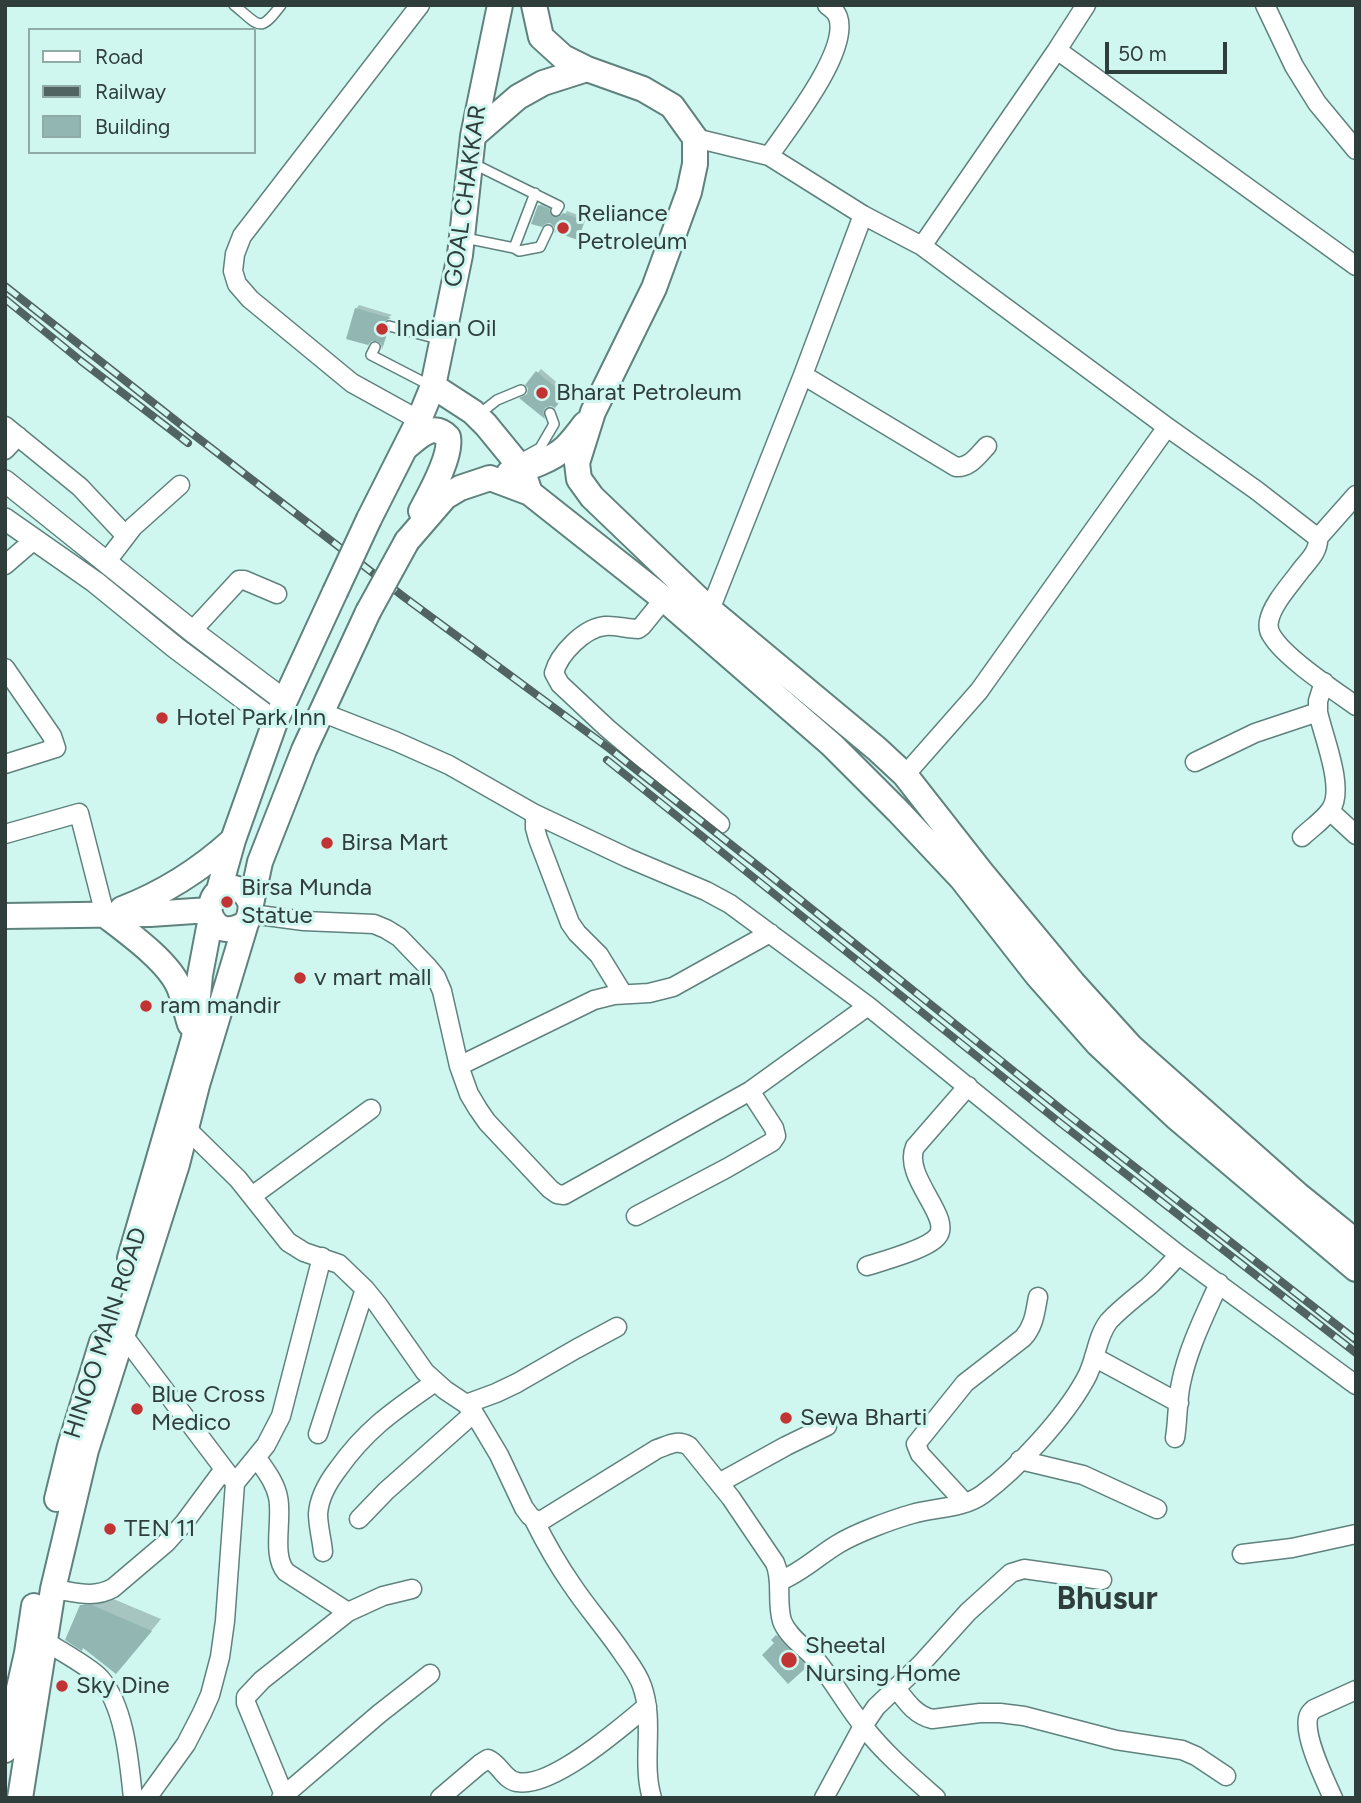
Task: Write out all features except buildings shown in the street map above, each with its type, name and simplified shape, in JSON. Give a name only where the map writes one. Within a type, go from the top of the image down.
[{"type":"main road","name":"GOAL CHAKKAR","points":[[335,592],[433,386],[463,237],[472,136],[500,5]]},
{"type":"main road","points":[[534,5],[541,37],[563,57],[587,69],[643,89],[672,106],[695,138],[695,163],[689,192],[654,288],[593,412],[577,463],[579,479],[592,497],[710,610],[905,775],[1073,983],[1131,1047],[1298,1195],[1356,1242]]},
{"type":"main road","points":[[472,136],[518,97],[543,83],[587,69]]},
{"type":"main road","points":[[433,386],[477,416],[519,465],[530,493]]},
{"type":"main road","points":[[407,541],[445,496],[519,465],[554,456],[568,446],[593,412]]},
{"type":"main road","points":[[20,1798],[53,1589],[86,1450],[157,1231],[197,1086],[250,914],[260,862],[321,712],[368,612],[437,480],[449,449],[449,437],[439,430],[433,430],[405,448]]},
{"type":"main road","points":[[490,478],[530,493],[664,599],[832,745],[962,879],[1037,975],[1098,1044],[1177,1117],[1356,1269]]},
{"type":"main road","name":"HINOO MAIN ROAD","points":[[5,1750],[27,1653],[39,1580],[70,1446],[140,1226],[194,1038],[200,975],[213,906],[233,840],[280,712],[335,592]]},
{"type":"main road","points":[[105,915],[164,891],[212,860],[233,840]]},
{"type":"main road","points":[[5,916],[105,915],[213,906],[229,887],[239,889],[247,895],[250,914]]},
{"type":"main road","points":[[213,906],[218,925],[226,930],[237,928],[250,914]]},
{"type":"main road","points":[[105,915],[132,935],[163,964],[178,985],[194,1038]]},
{"type":"street","points":[[419,420],[352,383],[282,327],[250,299],[237,284],[233,271],[235,254],[242,236],[420,5]]},
{"type":"street","points":[[769,156],[827,69],[840,26],[834,10],[827,5]]},
{"type":"street","points":[[922,246],[1086,5]]},
{"type":"street","points":[[1265,5],[1294,66],[1317,103],[1356,150]]},
{"type":"street","points":[[1057,50],[1356,266]]},
{"type":"street","points":[[695,138],[769,156],[863,215],[922,246],[1167,427],[1256,489],[1318,538]]},
{"type":"street","points":[[710,610],[863,215]]},
{"type":"street","points":[[803,375],[956,467],[968,465],[987,446]]},
{"type":"street","points":[[905,775],[979,691],[1167,427]]},
{"type":"street","points":[[5,450],[12,431],[80,487],[126,536]]},
{"type":"street","points":[[5,481],[192,631],[280,712]]},
{"type":"street","points":[[107,561],[139,522],[180,485]]},
{"type":"street","points":[[1356,495],[1318,538],[1314,553],[1272,611],[1268,627],[1274,640],[1285,651],[1356,706]]},
{"type":"street","points":[[5,519],[95,582],[176,648],[280,712]]},
{"type":"street","points":[[5,565],[34,540]]},
{"type":"street","points":[[192,631],[239,580],[278,594]]},
{"type":"street","points":[[664,599],[638,629],[601,626],[594,629],[575,642],[561,657],[554,673],[561,684],[607,728],[720,824]]},
{"type":"street","points":[[5,668],[52,736],[56,748],[5,764]]},
{"type":"street","points":[[1302,836],[1330,811],[1335,802],[1336,788],[1318,712],[1318,701],[1324,682]]},
{"type":"street","points":[[321,712],[449,765],[535,814],[730,904],[868,1006],[1179,1255],[1356,1385]]},
{"type":"street","points":[[1195,762],[1255,733],[1318,712]]},
{"type":"street","points":[[1330,811],[1356,835]]},
{"type":"street","points":[[5,834],[79,813],[105,915]]},
{"type":"street","points":[[535,814],[538,839],[570,923],[599,956],[623,994]]},
{"type":"street","points":[[250,914],[304,921],[374,924],[399,937],[436,978],[442,991],[459,1066],[470,1094],[487,1122],[557,1194],[564,1195],[750,1091],[868,1006]]},
{"type":"street","points":[[459,1066],[594,1000],[623,994],[649,993],[673,986],[770,933]]},
{"type":"street","points":[[867,1266],[907,1252],[938,1236],[938,1216],[912,1163],[912,1155],[915,1147],[968,1086]]},
{"type":"street","points":[[636,1216],[772,1142],[776,1136],[774,1128],[750,1091]]},
{"type":"street","points":[[252,1196],[371,1109]]},
{"type":"street","points":[[187,1129],[252,1196],[288,1242],[304,1252],[339,1264],[365,1289],[425,1372],[470,1408],[482,1424],[524,1508],[534,1520],[572,1585],[636,1672],[643,1687],[647,1706],[648,1770],[652,1798]]},
{"type":"street","points":[[780,1581],[802,1570],[850,1538],[914,1513],[965,1503],[984,1493],[1020,1460],[1078,1392],[1087,1377],[1110,1320],[1179,1255]]},
{"type":"street","points":[[53,1589],[94,1595],[103,1594],[113,1588],[166,1543],[230,1476],[257,1458],[281,1416],[322,1257]]},
{"type":"street","points":[[1175,1438],[1186,1363],[1219,1283]]},
{"type":"street","points":[[318,1434],[365,1289]]},
{"type":"street","points":[[965,1503],[920,1454],[916,1444],[965,1383],[1030,1331],[1038,1297]]},
{"type":"street","points":[[359,1519],[470,1408],[617,1327]]},
{"type":"street","points":[[123,1335],[230,1476],[226,1620],[220,1657],[210,1695],[186,1744],[147,1798]]},
{"type":"street","points":[[1094,1357],[1179,1403]]},
{"type":"street","points":[[323,1552],[319,1506],[333,1475],[351,1451],[380,1421],[435,1382]]},
{"type":"street","points":[[719,1483],[827,1426]]},
{"type":"street","points":[[534,1520],[544,1519],[657,1450],[676,1442],[688,1446],[719,1483],[778,1571],[779,1601],[783,1622],[788,1630],[817,1661],[874,1739],[936,1798]]},
{"type":"street","points":[[257,1458],[277,1494],[280,1510],[281,1566],[286,1572],[348,1612]]},
{"type":"street","points":[[1020,1460],[1083,1475],[1157,1509]]},
{"type":"street","points":[[1242,1554],[1301,1546],[1356,1534]]},
{"type":"street","points":[[824,1798],[863,1726],[881,1701],[921,1664],[968,1612],[1011,1573],[1024,1569],[1102,1580]]},
{"type":"street","points":[[412,1589],[383,1596],[348,1612],[262,1680],[246,1697],[246,1703],[292,1794],[379,1714],[430,1674]]},
{"type":"street","points":[[46,1642],[99,1676],[111,1694],[127,1749],[133,1798]]},
{"type":"street","points":[[896,1688],[911,1707],[932,1719],[980,1713],[1024,1716],[1116,1740],[1182,1750],[1226,1776]]},
{"type":"street","points":[[1333,1798],[1321,1771],[1307,1720],[1314,1709],[1356,1690]]},
{"type":"street","points":[[440,1798],[488,1759],[518,1783],[537,1780],[551,1774],[610,1737],[647,1706]]},
{"type":"lane","points":[[234,5],[258,24],[264,24],[281,5]]},
{"type":"lane","points":[[470,162],[559,206],[556,211]]},
{"type":"lane","points":[[514,248],[535,193]]},
{"type":"lane","points":[[463,237],[519,251],[540,247],[548,229]]},
{"type":"lane","points":[[389,326],[443,340]]},
{"type":"lane","points":[[375,347],[371,355],[433,386]]},
{"type":"lane","points":[[477,416],[497,400],[521,390]]},
{"type":"lane","points":[[519,465],[540,448],[554,424],[551,413]]},
{"type":"railway","points":[[5,286],[404,597],[610,749],[1066,1113],[1356,1340]]},
{"type":"railway","points":[[5,299],[188,443]]},
{"type":"railway","points":[[607,760],[1059,1122],[1356,1353]]},
{"type":"place","name":"Reliance Petroleum","points":[[563,228]]},
{"type":"place","name":"Indian Oil","points":[[382,329]]},
{"type":"place","name":"Bharat Petroleum","points":[[542,393]]},
{"type":"place","name":"Hotel Park Inn","points":[[162,718]]},
{"type":"place","name":"Birsa Mart","points":[[327,843]]},
{"type":"place","name":"Birsa Munda Statue","points":[[227,902]]},
{"type":"place","name":"v mart mall","points":[[300,978]]},
{"type":"place","name":"ram mandir","points":[[146,1006]]},
{"type":"place","name":"Blue Cross Medico","points":[[137,1409]]},
{"type":"place","name":"Sewa Bharti","points":[[786,1418]]},
{"type":"place","name":"TEN 11","points":[[110,1529]]},
{"type":"place","name":"Sheetal Nursing Home","points":[[789,1660]]},
{"type":"place","name":"Sky Dine","points":[[62,1686]]},
{"type":"district","name":"Bhusur","points":[[1107,1600]]}]
